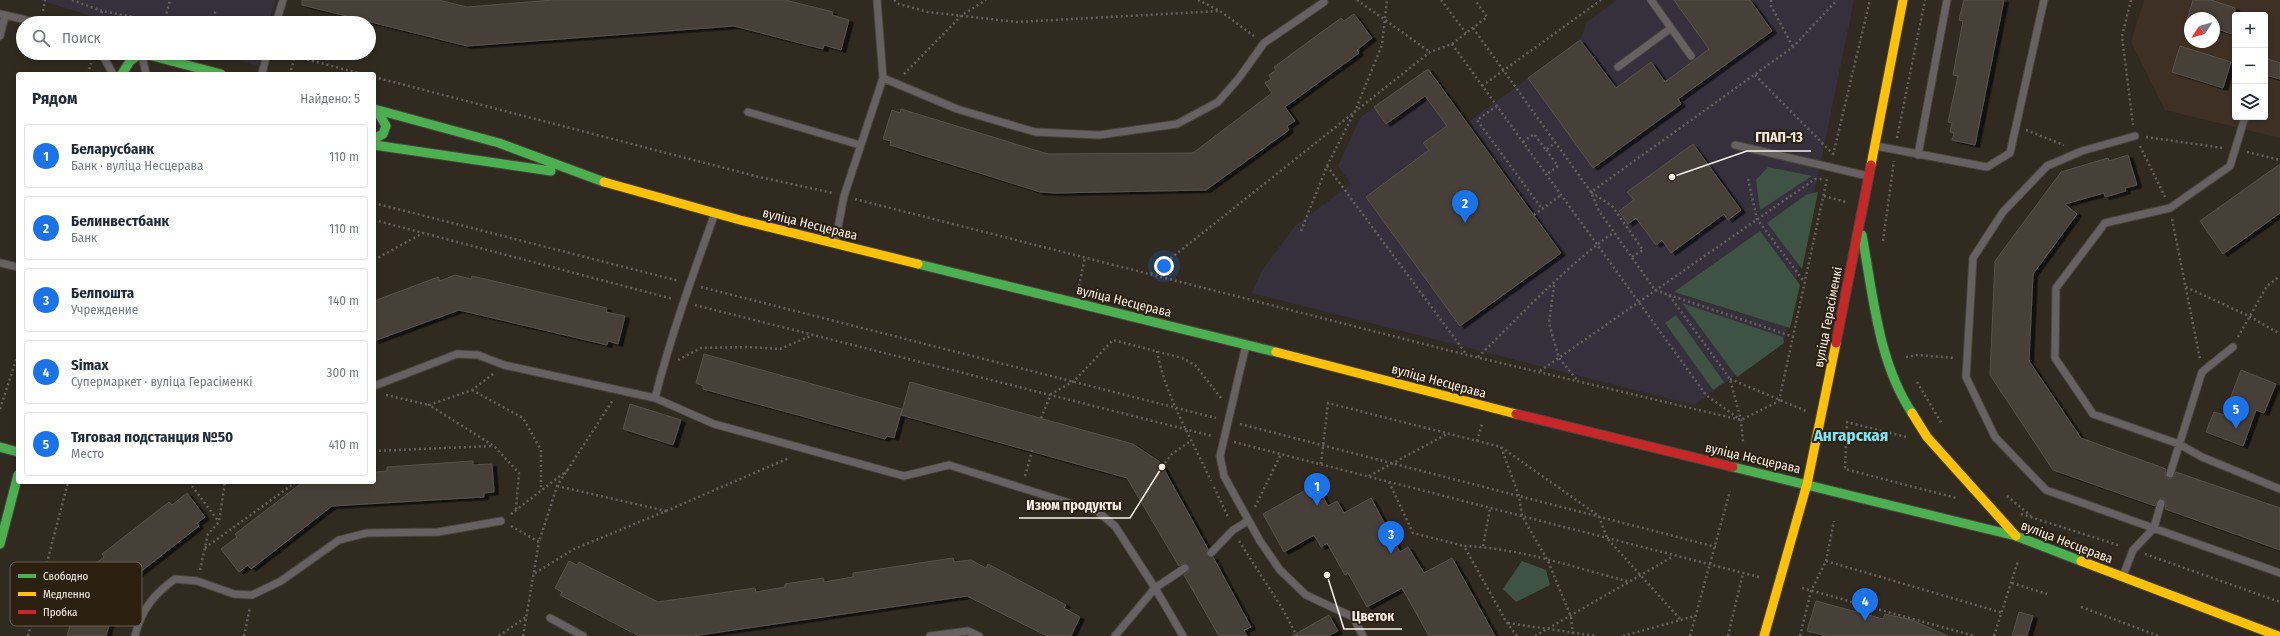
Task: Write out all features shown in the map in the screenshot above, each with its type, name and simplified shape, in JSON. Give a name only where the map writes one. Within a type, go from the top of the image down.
[{"type":"main road","name":"вуліца Герасіменкі","points":[[1764,636],[1807,484],[1822,417],[1903,0]]},
{"type":"main road","points":[[123,72],[132,60]]},
{"type":"main road","points":[[166,60],[212,72]]},
{"type":"main road","points":[[179,71],[194,68]]},
{"type":"main road","points":[[376,109],[499,143],[584,176]]},
{"type":"main road","points":[[376,111],[386,126],[383,134],[376,138]]},
{"type":"main road","points":[[376,145],[584,176]]},
{"type":"main road","name":"вуліца Несцерава","points":[[584,176],[715,213],[1076,302],[1486,407],[2016,536],[2278,636]]},
{"type":"main road","points":[[1860,223],[1885,353],[1904,402],[1927,437],[2016,536]]},
{"type":"main road","points":[[0,447],[16,451]]},
{"type":"main road","points":[[0,544],[16,483]]},
{"type":"lane","points":[[278,16],[283,0]]},
{"type":"lane","points":[[1651,0],[1691,56]]},
{"type":"lane","points":[[1918,155],[1947,0]]},
{"type":"lane","points":[[1874,146],[1987,168],[2010,153],[2044,0]]},
{"type":"lane","points":[[835,243],[844,196],[883,78],[876,1]]},
{"type":"lane","points":[[883,78],[957,110],[1035,132],[1099,135],[1177,124],[1218,102],[1264,43],[1324,2]]},
{"type":"lane","points":[[0,36],[2,15],[16,19]]},
{"type":"lane","points":[[1618,67],[1671,28]]},
{"type":"lane","points":[[105,60],[112,72]]},
{"type":"lane","points":[[143,60],[146,72]]},
{"type":"lane","points":[[262,72],[265,60]]},
{"type":"lane","points":[[748,112],[860,145]]},
{"type":"lane","points":[[2245,120],[2230,166],[2170,208],[2104,223],[2056,288],[2055,358],[2093,414],[2179,444],[2202,457],[2280,489]]},
{"type":"lane","points":[[2134,136],[2082,151],[2047,166],[2003,212],[1973,258],[1965,359],[1966,377],[1995,437],[2046,490],[2280,573]]},
{"type":"lane","points":[[1735,145],[1831,169],[1868,176]]},
{"type":"lane","points":[[655,398],[683,302],[691,284],[715,213]]},
{"type":"lane","points":[[0,263],[16,267]]},
{"type":"lane","points":[[1246,345],[1220,456],[1224,476],[1248,521],[1280,570],[1306,595],[1353,617],[1363,636]]},
{"type":"lane","points":[[2170,474],[2202,372],[2233,347]]},
{"type":"lane","points":[[376,385],[457,354],[478,355],[504,365],[655,398],[714,424],[904,476],[949,465],[1023,487],[1098,512],[1115,526],[1155,588],[1183,636]]},
{"type":"lane","points":[[2122,577],[2133,550],[2154,528],[2161,503]]},
{"type":"lane","points":[[142,615],[156,594],[176,579],[197,581],[234,594],[252,595],[281,581],[339,540],[367,533],[438,532],[501,521]]},
{"type":"lane","points":[[1211,553],[1233,530],[1248,521]]},
{"type":"lane","points":[[1115,636],[1155,588],[1185,568]]},
{"type":"lane","points":[[550,618],[584,636]]},
{"type":"lane","points":[[135,636],[137,626]]},
{"type":"lane","points":[[930,636],[968,631],[979,636]]},
{"type":"path","points":[[72,0],[102,11],[128,16]]},
{"type":"path","points":[[166,16],[170,0]]},
{"type":"path","points":[[894,0],[899,4],[928,12],[1017,22],[1220,11]]},
{"type":"path","points":[[895,83],[962,15],[986,0]]},
{"type":"path","points":[[1198,0],[1220,11],[1264,43]]},
{"type":"path","points":[[1356,0],[1430,52]]},
{"type":"path","points":[[1301,231],[1327,166],[1355,111],[1382,45],[1386,21],[1387,0]]},
{"type":"path","points":[[1441,0],[1466,33]]},
{"type":"path","points":[[1150,274],[1430,52],[1452,44],[1487,17],[1475,0]]},
{"type":"path","points":[[1482,86],[1601,0]]},
{"type":"path","points":[[1771,0],[1771,6],[1793,47]]},
{"type":"path","points":[[1591,192],[1755,76],[1793,47],[1837,0]]},
{"type":"path","points":[[1779,402],[1827,179],[1831,169],[1833,154],[1870,0]]},
{"type":"path","points":[[1881,249],[1895,151],[1925,0]]},
{"type":"path","points":[[2131,0],[2122,36],[2134,136],[2170,208],[2202,372]]},
{"type":"path","points":[[214,16],[216,10]]},
{"type":"path","points":[[101,16],[102,11]]},
{"type":"path","points":[[1473,28],[1591,192],[1599,211],[1655,290],[1794,337]]},
{"type":"path","points":[[1452,44],[1706,395],[1740,420]]},
{"type":"path","points":[[292,70],[294,60]]},
{"type":"path","points":[[310,60],[355,72]]},
{"type":"path","points":[[1755,76],[1833,154]]},
{"type":"path","points":[[376,78],[747,174],[844,196],[1467,355],[1740,420],[1779,402]]},
{"type":"path","points":[[1497,106],[1477,120],[1542,209]]},
{"type":"path","points":[[2016,126],[2082,151]]},
{"type":"path","points":[[1523,142],[1534,134],[1558,166],[1546,175]]},
{"type":"path","points":[[2134,136],[2235,150],[2280,160]]},
{"type":"path","points":[[1546,150],[1556,142]]},
{"type":"path","points":[[1327,166],[1467,355]]},
{"type":"path","points":[[1748,178],[1757,219],[1805,283]]},
{"type":"path","points":[[1540,372],[1815,179],[1827,179]]},
{"type":"path","points":[[1591,192],[1612,206],[1643,250],[1632,257]]},
{"type":"path","points":[[1534,215],[1561,195]]},
{"type":"path","points":[[376,204],[1074,381],[1716,547]]},
{"type":"path","points":[[376,221],[683,302],[1051,394],[1490,509],[1759,577]]},
{"type":"path","points":[[1478,357],[1596,245],[1614,232]]},
{"type":"path","points":[[376,259],[424,233]]},
{"type":"path","points":[[1076,302],[1085,257]]},
{"type":"path","points":[[2233,347],[2267,286],[2280,276]]},
{"type":"path","points":[[1554,284],[1549,323],[1559,358],[1578,382]]},
{"type":"path","points":[[2186,287],[2249,316],[2280,334]]},
{"type":"path","points":[[1668,295],[1730,379],[1740,420],[1743,442]]},
{"type":"path","points":[[663,368],[701,348],[748,347],[780,349],[813,334]]},
{"type":"path","points":[[1041,418],[1051,394],[1074,381],[1113,340],[1182,358],[1195,365],[1224,403],[1229,421]]},
{"type":"path","points":[[1157,351],[1159,366],[1185,429],[1192,440],[1233,530],[1244,551],[1282,608],[1297,636]]},
{"type":"path","points":[[1907,364],[1903,357],[1918,355],[1965,359]]},
{"type":"path","points":[[0,409],[16,360]]},
{"type":"path","points":[[429,405],[472,390],[504,365]]},
{"type":"path","points":[[1914,377],[1946,430]]},
{"type":"path","points":[[1730,379],[1779,402],[1808,412]]},
{"type":"path","points":[[472,390],[523,418],[541,450],[541,490]]},
{"type":"path","points":[[523,636],[539,542],[557,486],[620,390]]},
{"type":"path","points":[[381,394],[429,405],[494,446],[519,473],[516,510]]},
{"type":"path","points":[[1321,464],[1325,446],[1328,403],[1501,447],[1598,516],[1607,538],[1642,575],[1680,619]]},
{"type":"path","points":[[1927,437],[1902,437],[1847,422],[1845,469],[1959,499]]},
{"type":"path","points":[[1368,476],[1447,434]]},
{"type":"path","points":[[1162,467],[1172,454],[1192,440]]},
{"type":"path","points":[[376,451],[494,446]]},
{"type":"path","points":[[1501,447],[1519,496],[1522,516],[1548,560],[1570,617],[1573,636]]},
{"type":"path","points":[[1023,487],[1033,448]]},
{"type":"path","points":[[534,573],[574,549],[808,450]]},
{"type":"path","points":[[1248,521],[1281,454]]},
{"type":"path","points":[[539,542],[501,521],[569,469]]},
{"type":"path","points":[[1389,482],[1413,533],[1464,546],[1483,546],[1548,560],[1630,582]]},
{"type":"path","points":[[47,562],[67,484]]},
{"type":"path","points":[[190,484],[219,522]]},
{"type":"path","points":[[197,581],[208,534],[219,522],[224,484]]},
{"type":"path","points":[[205,548],[293,484]]},
{"type":"path","points":[[557,486],[666,511]]},
{"type":"path","points":[[1690,636],[1716,547],[1730,491]]},
{"type":"path","points":[[2005,494],[2032,517]]},
{"type":"path","points":[[1483,546],[1490,509]]},
{"type":"path","points":[[2018,514],[2032,517],[2133,550],[2280,602]]},
{"type":"path","points":[[1800,636],[1811,590],[1826,561],[1834,521]]},
{"type":"path","points":[[1464,546],[1507,623],[1517,636]]},
{"type":"path","points":[[1534,636],[1570,617],[1672,556]]},
{"type":"path","points":[[1826,561],[2003,613]]},
{"type":"path","points":[[1994,636],[2003,613],[2018,561]]},
{"type":"path","points":[[1728,636],[1743,573]]},
{"type":"path","points":[[2012,583],[2047,594]]},
{"type":"path","points":[[1802,588],[1974,636]]},
{"type":"path","points":[[244,636],[252,595]]},
{"type":"path","points":[[2081,607],[2158,636]]},
{"type":"path","points":[[500,636],[526,616]]},
{"type":"path","points":[[1623,636],[1695,616]]},
{"type":"path","points":[[1507,623],[1572,631],[1596,636]]},
{"type":"path","points":[[28,636],[31,626]]},
{"type":"shaded area","points":[[39,0],[275,0],[271,16],[92,16]]},
{"type":"shaded area","points":[[1617,0],[1854,0],[1784,341],[1694,405],[1252,293],[1261,272],[1295,226],[1351,184],[1338,166],[1360,118],[1428,69],[1467,123],[1580,40],[1587,22]]},
{"type":"shaded area","points":[[2144,0],[2280,0],[2280,138],[2165,110],[2131,42]]},
{"type":"shaded area","points":[[238,60],[260,60],[258,66]]},
{"type":"green space","points":[[1768,167],[1812,176],[1760,210],[1756,180]]},
{"type":"green space","points":[[1818,192],[1802,269],[1767,223],[1807,194]]},
{"type":"green space","points":[[1760,231],[1800,285],[1790,328],[1674,292]]},
{"type":"green space","points":[[1682,303],[1783,337],[1784,343],[1737,377]]},
{"type":"green space","points":[[1676,315],[1724,382],[1713,390],[1665,323]]},
{"type":"green space","points":[[1522,561],[1546,570],[1550,585],[1516,602],[1503,589]]},
{"type":"building","points":[[302,0],[439,0],[467,7],[553,0],[785,0],[833,12],[832,15],[849,20],[841,50],[824,45],[823,49],[734,26],[467,46],[376,23],[376,16],[346,16],[302,5]]},
{"type":"building","points":[[1674,0],[1750,0],[1772,31],[1678,99],[1681,104],[1593,168],[1528,78],[1580,40],[1616,88],[1651,62],[1665,82],[1709,49]]},
{"type":"building","points":[[1964,0],[2004,0],[1975,145],[1952,140],[1954,133],[1950,132],[1952,123],[1948,122],[1958,76],[1953,75],[1963,21],[1959,20]]},
{"type":"building","points":[[2193,0],[2211,0],[2235,8],[2235,12],[2232,12],[2232,34],[2220,30],[2220,12],[2189,12]]},
{"type":"building","points":[[1354,14],[1372,38],[1357,50],[1359,53],[1285,107],[1295,121],[1287,126],[1289,130],[1206,190],[1040,192],[890,145],[891,141],[883,139],[892,110],[900,113],[901,109],[1048,154],[1193,153],[1272,93],[1265,83],[1271,79],[1269,75],[1276,70],[1274,67],[1341,18],[1344,21]]},
{"type":"building","points":[[2180,46],[2231,62],[2223,88],[2172,72]]},
{"type":"building","points":[[2268,59],[2280,63],[2280,79],[2268,76]]},
{"type":"building","points":[[1428,69],[1561,253],[1460,326],[1366,197],[1429,150],[1423,143],[1447,126],[1425,96],[1386,124],[1374,107]]},
{"type":"building","points":[[1693,144],[1741,210],[1728,220],[1724,214],[1671,253],[1662,240],[1656,245],[1636,218],[1628,224],[1619,211],[1634,200],[1627,192]]},
{"type":"building","points":[[2128,155],[2137,185],[2125,188],[2126,191],[2105,197],[2104,193],[2065,204],[2077,214],[2033,274],[2029,361],[2081,438],[2166,469],[2165,475],[2168,479],[2173,478],[2176,472],[2280,508],[2280,550],[2165,509],[2166,502],[2163,498],[2158,499],[2155,506],[2053,470],[1990,375],[1995,261],[2061,172],[2108,158],[2109,161]]},
{"type":"building","points":[[2280,164],[2280,213],[2223,254],[2200,221]]},
{"type":"building","points":[[455,275],[471,279],[472,276],[607,308],[606,312],[625,316],[618,344],[608,341],[607,345],[459,310],[376,340],[376,300],[438,277],[440,281]]},
{"type":"building","points":[[704,354],[902,409],[894,438],[887,436],[885,439],[703,389],[703,386],[696,383]]},
{"type":"building","points":[[2241,370],[2276,384],[2264,413],[2256,410],[2243,446],[2206,432],[2214,412],[2224,415]]},
{"type":"building","points":[[910,382],[1133,444],[1160,462],[1208,549],[1206,555],[1213,557],[1251,627],[1244,630],[1247,636],[1219,636],[1184,575],[1189,571],[1189,566],[1185,563],[1179,566],[1127,478],[901,415]]},
{"type":"building","points":[[630,404],[681,420],[673,445],[623,429]]},
{"type":"building","points":[[473,461],[473,465],[492,464],[494,492],[484,493],[484,497],[332,506],[251,569],[248,565],[239,572],[221,549],[237,537],[235,534],[300,484],[376,484],[376,472],[387,471],[387,467]]},
{"type":"building","points":[[1316,484],[1328,506],[1337,501],[1344,513],[1371,498],[1400,552],[1408,547],[1424,573],[1452,558],[1495,636],[1429,636],[1402,588],[1367,607],[1348,573],[1345,575],[1327,543],[1321,547],[1314,535],[1284,552],[1263,514]]},
{"type":"building","points":[[187,493],[205,517],[197,523],[199,526],[142,571],[142,562],[98,562],[104,557],[102,554],[169,502],[172,505]]},
{"type":"building","points":[[953,558],[954,562],[971,560],[986,568],[988,564],[1066,605],[1064,608],[1080,617],[1071,636],[1047,636],[967,596],[693,636],[639,636],[560,595],[562,592],[555,588],[569,561],[577,565],[579,562],[658,602],[755,588],[756,592],[785,587],[785,584],[823,578],[824,582],[853,577],[853,573]]},
{"type":"building","points":[[1816,601],[1883,619],[1885,614],[1912,620],[1948,636],[1826,636],[1807,631]]},
{"type":"building","points":[[2019,612],[2033,616],[2027,636],[2012,636]]},
{"type":"building","points":[[1329,615],[1338,631],[1328,636],[1292,636]]},
{"type":"building","points":[[70,626],[109,626],[106,636],[67,636]]},
{"type":"traffic: fast","points":[[123,72],[131,60]]},
{"type":"traffic: fast","points":[[168,60],[213,72]]},
{"type":"traffic: fast","points":[[376,110],[499,143],[604,182]]},
{"type":"traffic: fast","points":[[376,138],[383,134],[386,126],[377,110]]},
{"type":"traffic: fast","points":[[376,145],[551,171]]},
{"type":"traffic: fast","points":[[1862,235],[1878,327],[1884,350],[1891,372],[1912,413]]},
{"type":"traffic: fast","points":[[918,264],[1276,352]]},
{"type":"traffic: fast","points":[[0,447],[16,451]]},
{"type":"traffic: fast","points":[[1733,467],[2016,536],[2081,561]]},
{"type":"traffic: fast","points":[[0,544],[16,483]]},
{"type":"traffic: slow","points":[[1871,165],[1903,0]]},
{"type":"traffic: slow","points":[[604,182],[740,220],[918,264]]},
{"type":"traffic: slow","points":[[1764,636],[1807,484],[1836,343]]},
{"type":"traffic: slow","points":[[1276,352],[1516,414]]},
{"type":"traffic: slow","points":[[1912,413],[1927,437],[2016,536]]},
{"type":"traffic: slow","points":[[2081,561],[2278,636]]},
{"type":"traffic: jam","points":[[1836,343],[1871,165]]},
{"type":"traffic: jam","points":[[1516,414],[1733,467]]},
{"type":"place","name":"ГПАП-13","points":[[1672,177]]},
{"type":"place","name":"Белинвестбанк","points":[[1465,223]]},
{"type":"place","name":"Тяговая подстанция №50","points":[[2236,429]]},
{"type":"place","name":"Изюм продукты","points":[[1162,467]]},
{"type":"place","name":"Беларусбанк","points":[[1317,506]]},
{"type":"place","name":"Белпошта","points":[[1391,554]]},
{"type":"place","name":"Цветок","points":[[1327,575]]},
{"type":"place","name":"Simax","points":[[1865,621]]},
{"type":"district","name":"Ангарская","points":[[1851,435]]}]
